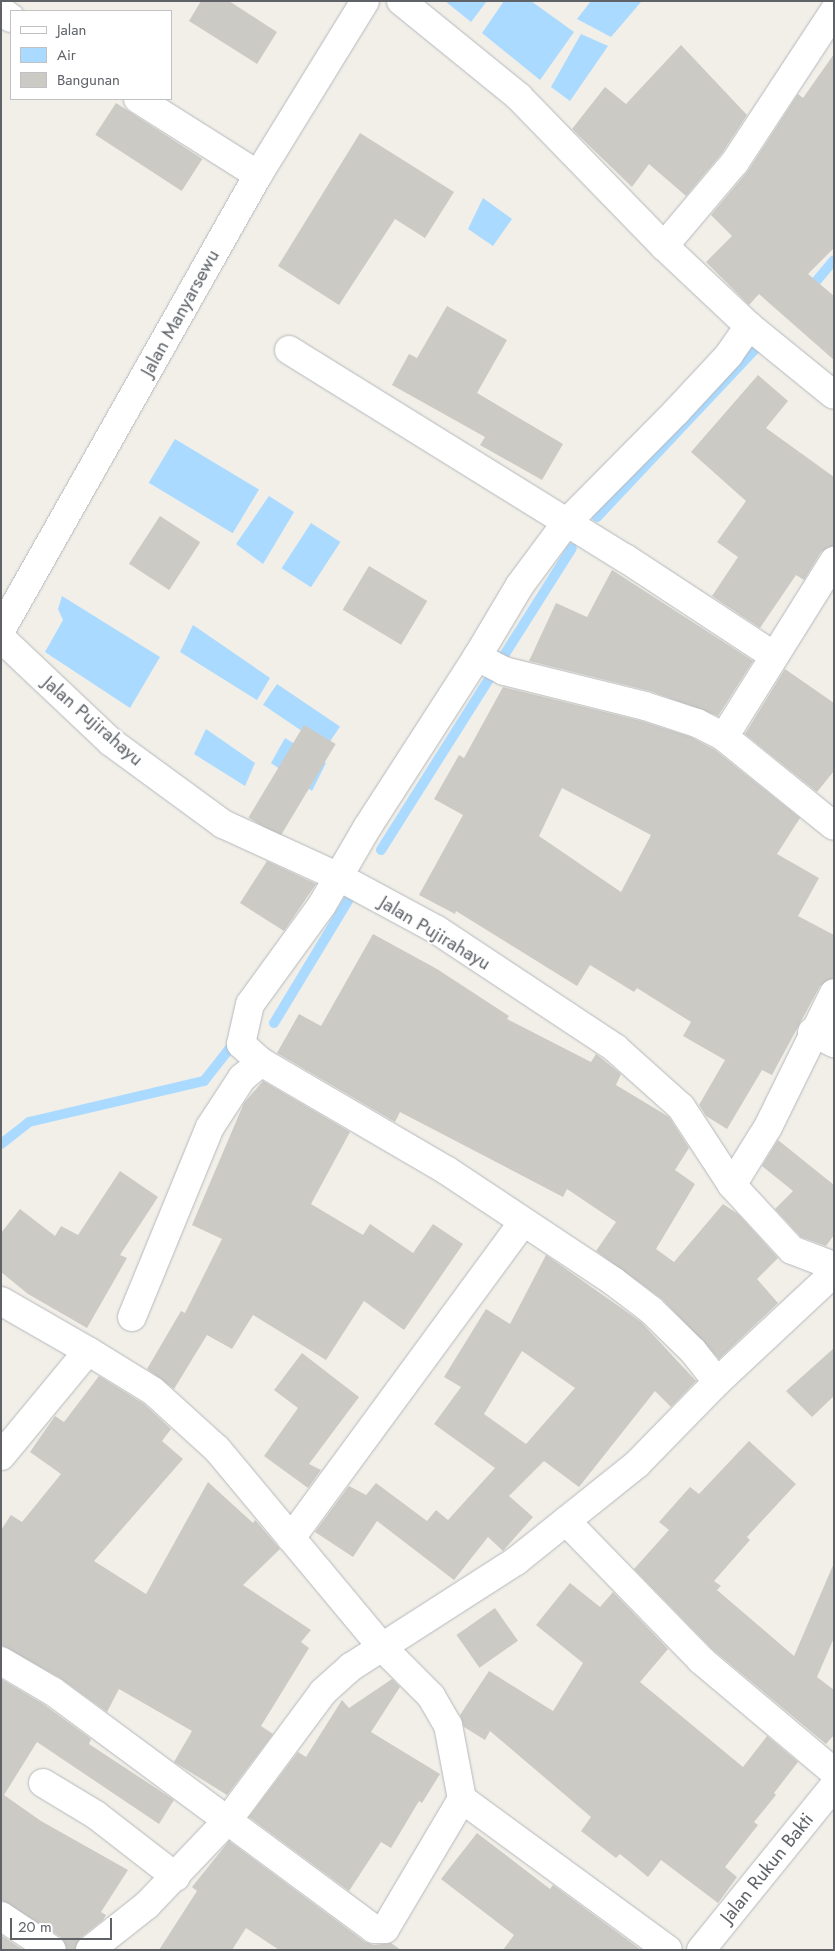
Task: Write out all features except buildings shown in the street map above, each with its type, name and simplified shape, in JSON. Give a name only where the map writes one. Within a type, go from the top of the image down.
[{"type":"street","name":"Jalan Manyarsewu","points":[[1,630],[258,175],[365,1]]},
{"type":"street","points":[[401,1],[519,97],[664,246],[752,329],[834,395]]},
{"type":"street","points":[[664,246],[735,162],[834,11]]},
{"type":"street","points":[[140,100],[258,175]]},
{"type":"street","points":[[717,1382],[692,1351],[650,1310],[574,1254],[522,1223],[446,1170],[261,1062],[241,1044],[250,1004],[339,877],[368,826],[488,663],[520,585],[566,523],[676,412],[752,329]]},
{"type":"street","points":[[289,350],[774,656]]},
{"type":"street","points":[[724,737],[834,561]]},
{"type":"street","name":"Jalan Pujirahayu","points":[[1,638],[111,742],[224,824],[339,877],[437,930],[615,1048],[681,1107],[732,1186],[792,1250],[834,1266]]},
{"type":"street","points":[[488,663],[645,706],[697,723],[724,737],[834,826]]},
{"type":"street","points":[[732,1186],[823,1038],[834,993]]},
{"type":"street","points":[[132,1317],[210,1127],[242,1078],[261,1062]]},
{"type":"street","points":[[291,1538],[522,1223]]},
{"type":"street","points":[[90,1950],[147,1905],[176,1877],[228,1820],[323,1692],[351,1667],[516,1561],[637,1464],[717,1382],[834,1273]]},
{"type":"street","points":[[1,1301],[153,1391],[217,1449],[382,1647],[431,1696],[448,1725],[462,1799],[385,1929],[380,1930],[52,1691],[1,1661]]},
{"type":"street","points":[[1,1456],[88,1351]]},
{"type":"street","points":[[566,1521],[701,1660],[834,1772]]},
{"type":"street","points":[[43,1783],[96,1815],[176,1877]]},
{"type":"street","name":"Jalan Rukun Bakti","points":[[708,1947],[834,1786]]},
{"type":"street","points":[[462,1799],[668,1950]]},
{"type":"street","points":[[1,1916],[39,1947]]},
{"type":"water","points":[[445,1],[487,1],[471,22]]},
{"type":"water","points":[[504,1],[531,1],[574,32],[540,80],[482,33]]},
{"type":"water","points":[[591,1],[641,2],[611,37],[577,19]]},
{"type":"water","points":[[581,34],[608,46],[570,101],[551,87]]},
{"type":"water","points":[[483,198],[512,219],[493,246],[468,229]]},
{"type":"water","points":[[175,439],[259,489],[233,533],[149,483]]},
{"type":"water","points":[[269,496],[294,512],[263,564],[236,544]]},
{"type":"water","points":[[311,523],[340,542],[311,587],[282,568]]},
{"type":"water","points":[[62,596],[160,657],[130,708],[45,652],[63,620],[58,609]]},
{"type":"water","points":[[193,625],[270,678],[257,700],[180,652]]},
{"type":"water","points":[[277,684],[340,726],[326,747],[263,705]]},
{"type":"water","points":[[206,729],[255,763],[245,786],[194,754]]},
{"type":"water","points":[[285,738],[326,763],[312,791],[271,763]]},
{"type":"waterway","points":[[808,291],[834,260]]},
{"type":"waterway","points":[[597,517],[756,348]]},
{"type":"waterway","points":[[381,850],[572,548]]},
{"type":"waterway","points":[[274,1023],[348,901]]},
{"type":"waterway","points":[[1,1144],[29,1122],[204,1081],[237,1039]]}]
